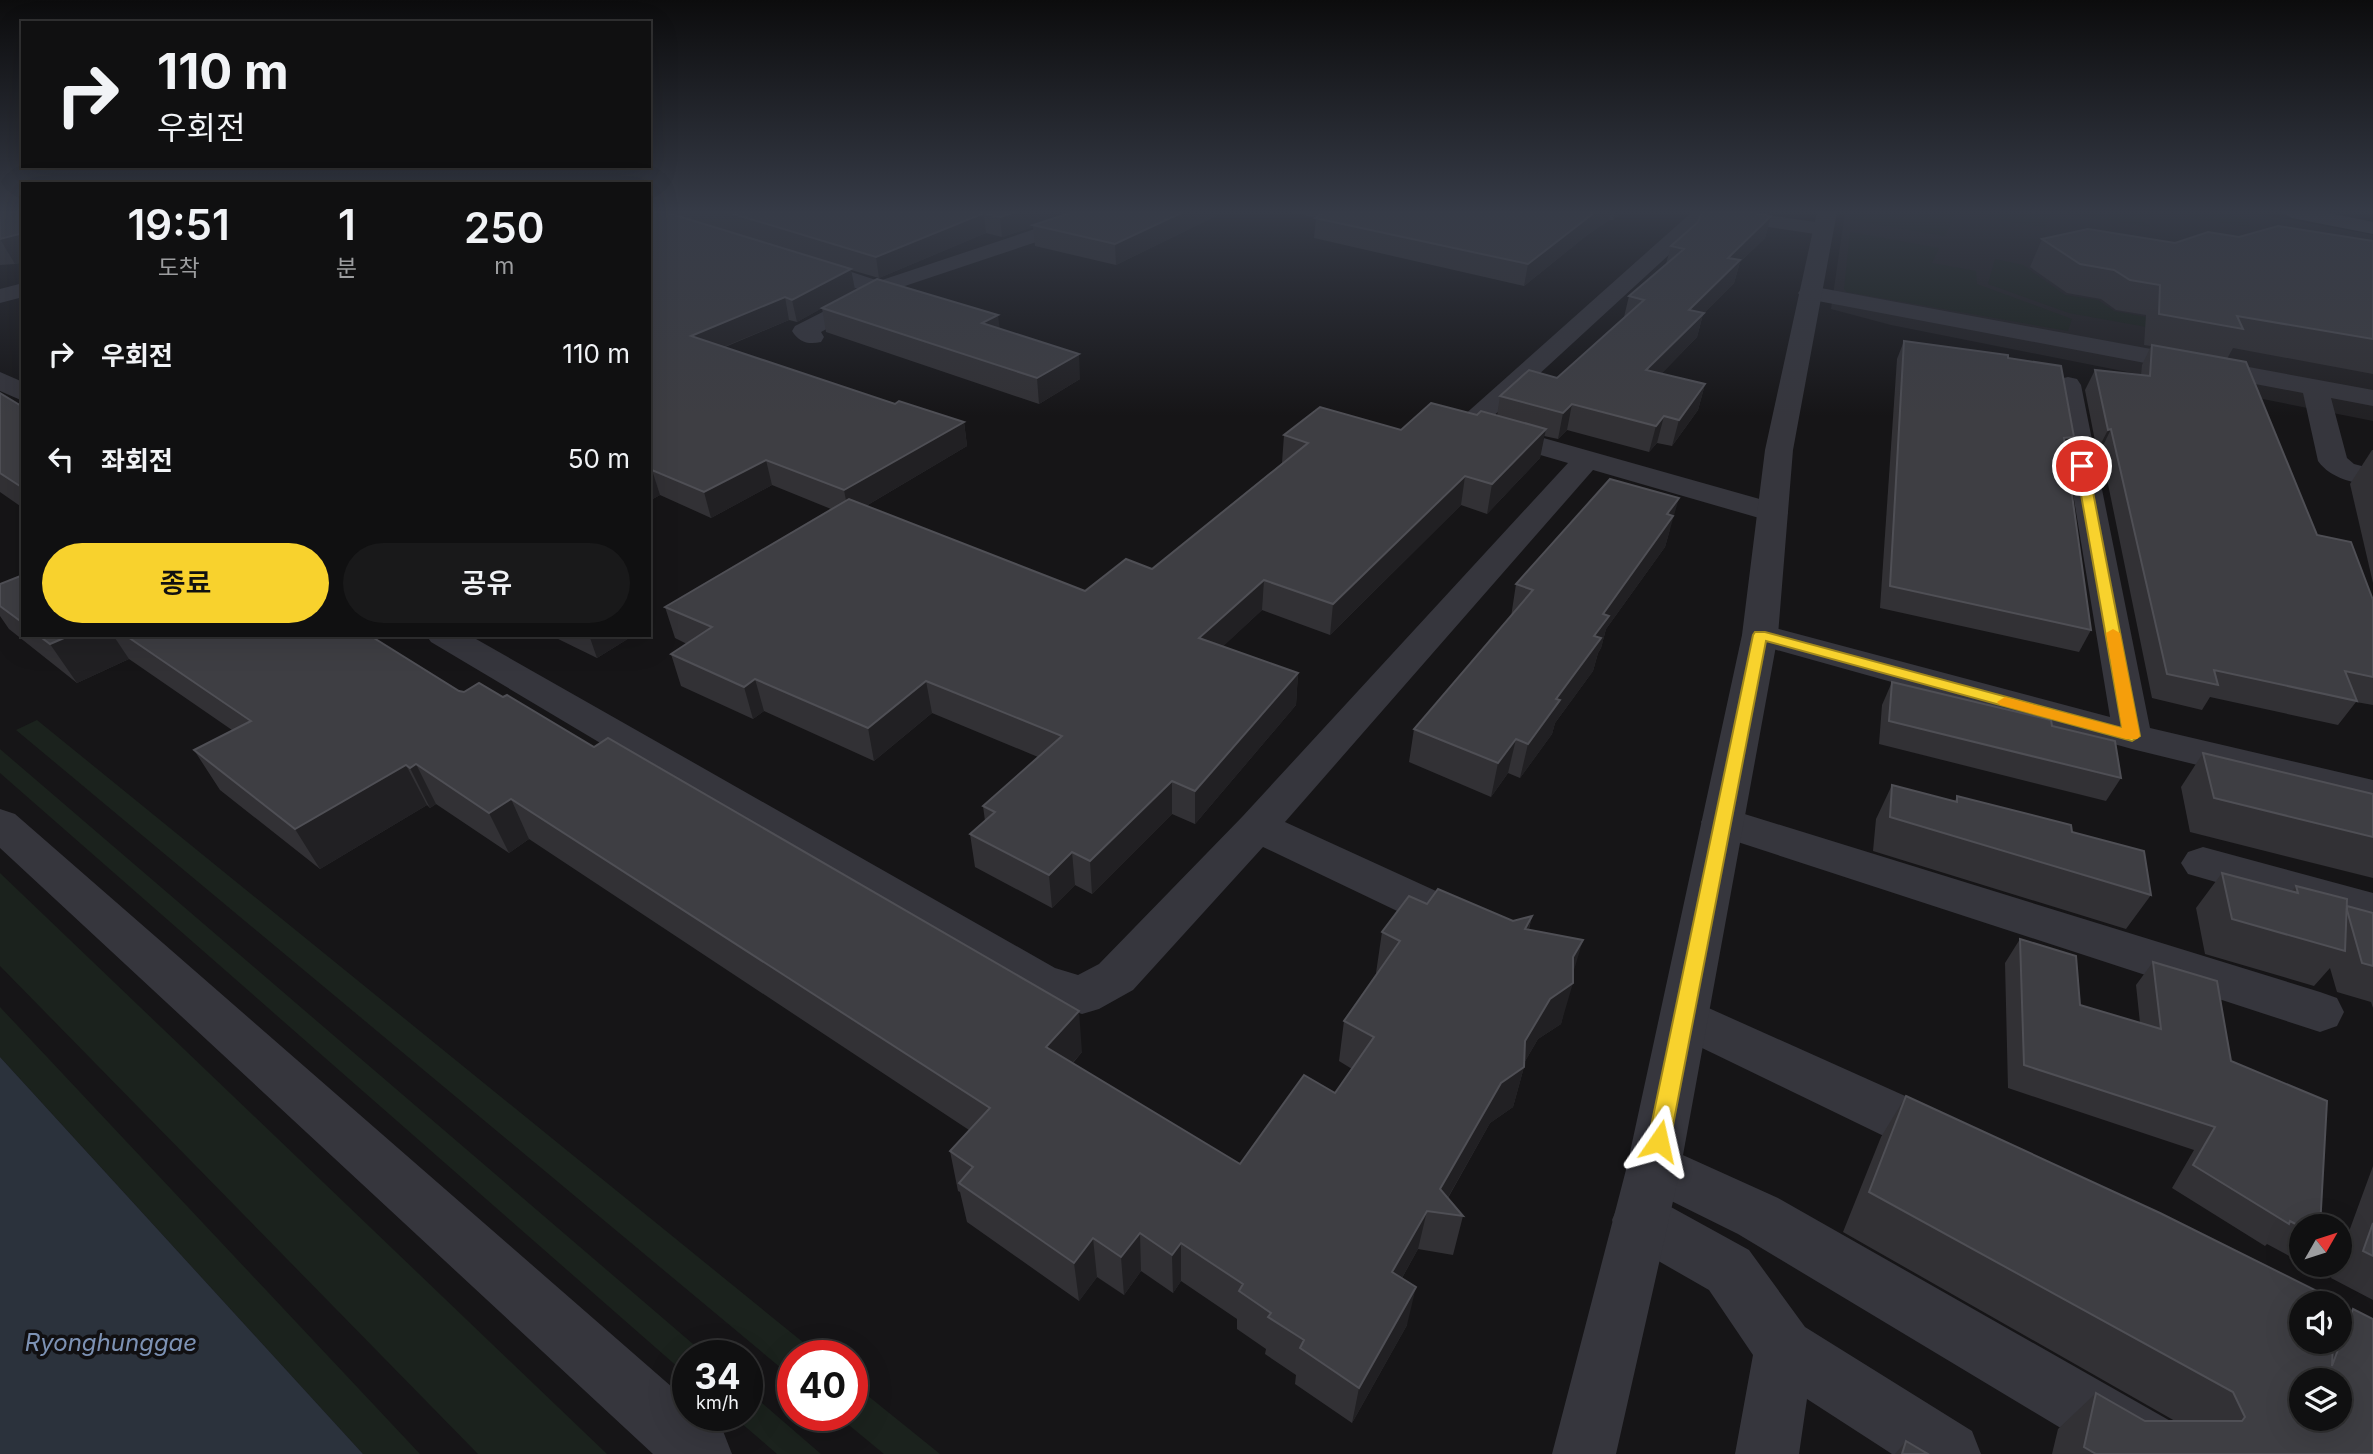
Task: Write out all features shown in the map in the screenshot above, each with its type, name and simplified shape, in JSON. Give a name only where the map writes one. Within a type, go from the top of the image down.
[{"type":"street","points":[[854,280],[879,288]]},
{"type":"street","points":[[812,337],[804,331],[866,299],[879,288],[903,280]]},
{"type":"street","points":[[1629,280],[1466,425],[1773,513]]},
{"type":"street","points":[[1584,1454],[1647,1193],[1760,635],[1779,450],[1813,280]]},
{"type":"street","points":[[0,296],[21,291]]},
{"type":"street","points":[[1810,293],[2373,398]]},
{"type":"street","points":[[5,369],[21,390]]},
{"type":"street","points":[[2067,385],[2132,736]]},
{"type":"street","points":[[2315,387],[2333,461],[2344,470],[2373,478]]},
{"type":"street","points":[[446,637],[1040,982],[1082,995],[1116,977],[1257,827],[1587,459]]},
{"type":"street","points":[[1760,635],[2132,736],[2373,794]]},
{"type":"street","points":[[1722,822],[2320,1012]]},
{"type":"street","points":[[0,824],[700,1454]]},
{"type":"street","points":[[1257,827],[1491,936]]},
{"type":"street","points":[[2203,863],[2373,910]]},
{"type":"street","points":[[1684,1017],[1986,1158]]},
{"type":"street","points":[[1647,1193],[1729,1270],[1784,1349],[1949,1454]]},
{"type":"street","points":[[1647,1193],[1758,1216],[2165,1454]]},
{"type":"street","points":[[1766,1454],[1784,1349]]},
{"type":"shaded area","points":[[1835,280],[2373,280],[2373,421],[1891,325],[1831,309]]},
{"type":"shaded area","points":[[1845,280],[1977,280],[1977,284],[2072,319],[2068,331],[1847,292],[1844,289]]},
{"type":"shaded area","points":[[1989,280],[2044,280],[2065,295],[2098,300],[2114,311],[2152,318],[2152,328],[2069,313],[1988,284]]},
{"type":"shaded area","points":[[37,720],[800,1340],[777,1340],[777,1365],[763,1353],[763,1340],[747,1340],[16,730]]},
{"type":"shaded area","points":[[0,749],[688,1340],[672,1340],[672,1362],[0,773]]},
{"type":"shaded area","points":[[0,873],[607,1454],[478,1454],[0,966]]},
{"type":"shaded area","points":[[0,1007],[420,1454],[363,1454],[0,1057]]},
{"type":"shaded area","points":[[868,1396],[940,1454],[884,1454],[856,1431],[868,1431]]},
{"type":"shaded area","points":[[763,1404],[777,1416],[777,1431],[794,1431],[821,1454],[777,1454],[750,1431],[763,1431]]},
{"type":"water","name":"Ryonghunggae","points":[[0,1057],[363,1454],[0,1454]]},
{"type":"building","points":[[651,280],[830,280],[792,300],[785,297],[691,336],[895,404],[899,401],[964,422],[844,490],[766,460],[704,492],[652,470]]},
{"type":"building","points":[[880,280],[998,315],[982,323],[1079,354],[1037,378],[822,308]]},
{"type":"building","points":[[1648,280],[1720,280],[1689,310],[1704,313],[1646,370],[1705,384],[1679,420],[1664,416],[1656,426],[1572,404],[1563,413],[1500,396],[1529,370],[1557,378],[1644,300],[1629,296]]},
{"type":"building","points":[[2130,280],[2373,280],[2373,339],[2237,316],[2243,329],[2159,314],[2160,285]]},
{"type":"building","points":[[1904,341],[2008,355],[2008,358],[2061,366],[2074,437],[2064,438],[2091,630],[1890,586]]},
{"type":"building","points":[[2152,345],[2246,362],[2317,535],[2351,542],[2373,600],[2373,677],[2345,671],[2357,701],[2214,670],[2218,685],[2167,674],[2095,370],[2150,376]]},
{"type":"building","points":[[0,393],[21,406],[21,487],[0,473]]},
{"type":"building","points":[[1431,403],[1477,415],[1481,411],[1546,429],[1492,484],[1465,476],[1333,604],[1264,580],[1199,638],[1298,673],[1195,791],[1172,781],[1090,861],[1072,852],[1049,875],[970,834],[995,812],[983,806],[1062,736],[926,681],[868,728],[755,679],[744,687],[671,654],[712,627],[665,607],[849,499],[1085,591],[1126,559],[1152,569],[1308,443],[1284,435],[1320,407],[1401,430]]},
{"type":"building","points":[[1610,479],[1679,498],[1667,514],[1673,516],[1603,614],[1609,616],[1594,636],[1601,638],[1556,699],[1560,700],[1528,744],[1516,739],[1498,763],[1414,729],[1533,590],[1516,584]]},
{"type":"building","points":[[21,576],[21,622],[0,606],[0,584]]},
{"type":"building","points":[[41,637],[66,637],[50,644]]},
{"type":"building","points":[[128,637],[372,637],[459,691],[464,692],[479,683],[503,697],[507,695],[594,747],[608,738],[1079,1011],[1046,1047],[1240,1164],[1304,1075],[1335,1093],[1374,1037],[1344,1021],[1400,941],[1382,932],[1409,896],[1427,904],[1438,889],[1513,921],[1532,916],[1525,929],[1583,940],[1573,957],[1573,983],[1550,999],[1525,1041],[1524,1067],[1501,1083],[1440,1189],[1463,1216],[1427,1211],[1392,1272],[1416,1287],[1359,1388],[1300,1348],[1304,1340],[1268,1317],[1271,1313],[1239,1291],[1243,1284],[1181,1243],[1172,1255],[1140,1233],[1121,1257],[1093,1238],[1074,1263],[959,1183],[973,1167],[950,1151],[990,1108],[511,799],[489,813],[416,764],[410,768],[406,765],[295,829],[194,750],[251,721]]},
{"type":"building","points":[[1892,682],[2051,720],[2052,726],[2115,741],[2121,778],[1889,721]]},
{"type":"building","points":[[2203,753],[2373,794],[2373,837],[2214,798]]},
{"type":"building","points":[[1892,785],[1957,802],[1957,796],[2071,825],[2072,832],[2144,851],[2151,895],[1890,817]]},
{"type":"building","points":[[2222,873],[2298,893],[2296,886],[2347,899],[2345,951],[2232,919]]},
{"type":"building","points":[[2347,906],[2373,913],[2373,966],[2362,963]]},
{"type":"building","points":[[2020,939],[2076,956],[2080,1005],[2161,1029],[2153,962],[2217,981],[2231,1061],[2327,1101],[2321,1214],[2289,1214],[2289,1224],[2193,1165],[2215,1127],[2024,1065]]},
{"type":"building","points":[[1906,1096],[2160,1213],[2317,1291],[2289,1291],[2289,1354],[2332,1354],[2332,1366],[2336,1354],[2352,1354],[2353,1309],[2373,1319],[2373,1454],[2096,1454],[2084,1447],[2096,1393],[2145,1421],[2242,1421],[2245,1417],[2233,1392],[1869,1192]]},
{"type":"building","points":[[2373,1223],[2373,1256],[2363,1251]]},
{"type":"building","points":[[1906,1441],[1928,1454],[1902,1454]]},
{"type":"slow traffic","points":[[2005,702],[2132,736],[2113,633]]},
{"type":"route","points":[[1659,1141],[1760,635],[2132,736],[2082,466]]}]
